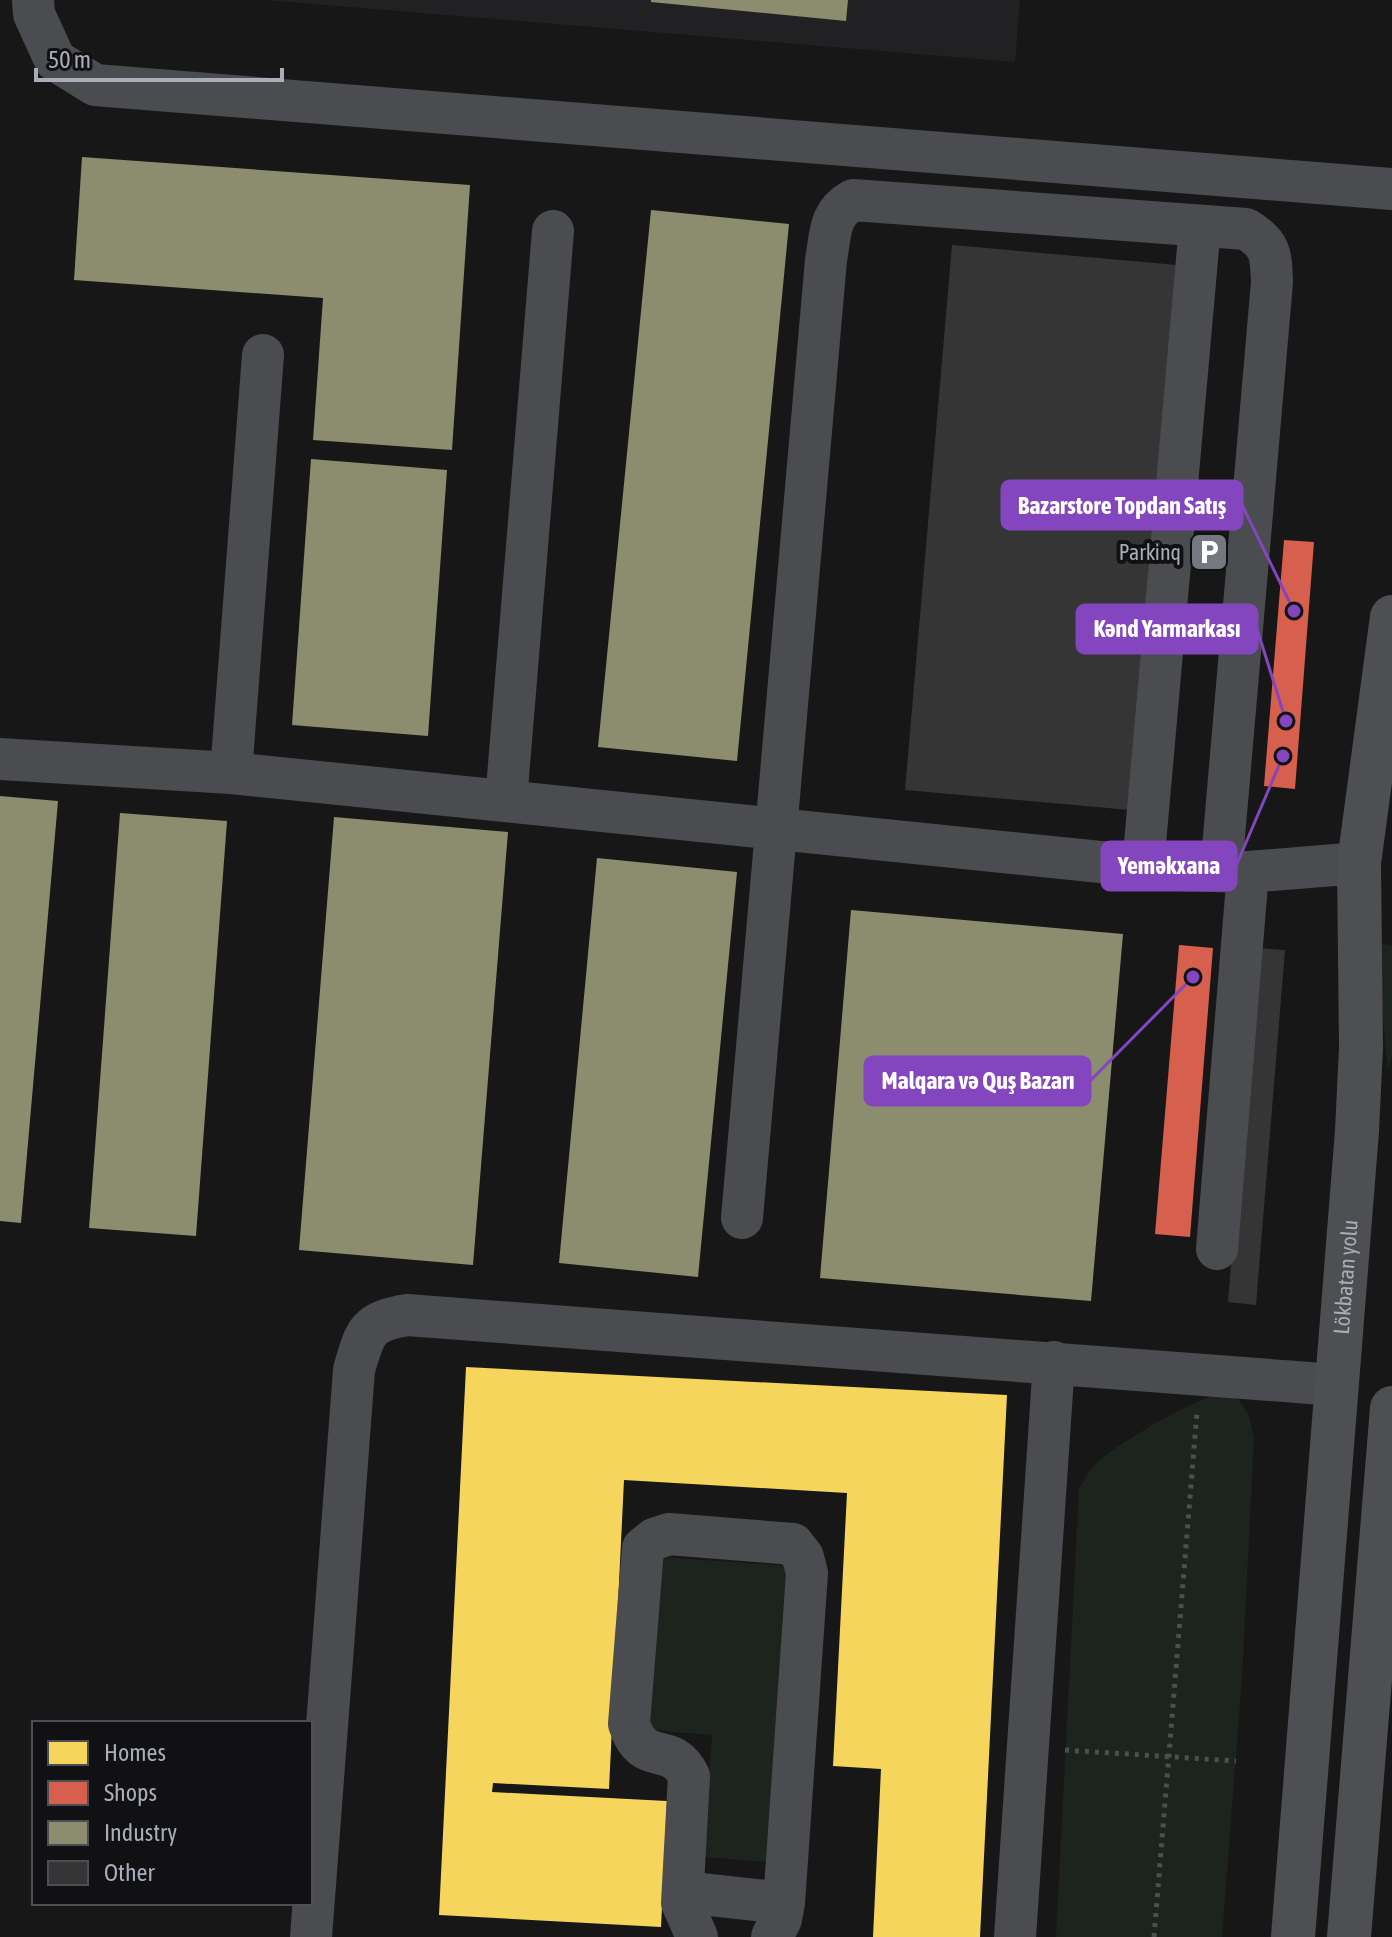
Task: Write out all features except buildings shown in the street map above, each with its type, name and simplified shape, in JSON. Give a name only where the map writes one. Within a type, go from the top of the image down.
[{"type":"main road","name":"Lökbatan yolu","points":[[1293,1937],[1360,1076],[1359,863],[1392,617]]},
{"type":"main road","points":[[1392,821],[1369,837],[1359,863],[1365,893],[1375,905],[1392,914]]},
{"type":"main road","points":[[1349,1937],[1392,1408]]},
{"type":"street","points":[[33,0],[34,14],[55,60],[95,85],[1392,189]]},
{"type":"street","points":[[742,1218],[826,260],[838,209],[853,200],[1246,229],[1260,237],[1271,254],[1272,282],[1235,871],[1217,1249]]},
{"type":"street","points":[[1143,866],[1200,226]]},
{"type":"street","points":[[506,801],[553,231]]},
{"type":"street","points":[[231,773],[263,355]]},
{"type":"street","points":[[0,759],[231,773],[1143,866],[1235,871],[1359,863]]},
{"type":"street","points":[[311,1937],[354,1370],[364,1335],[383,1319],[407,1315],[1336,1385]]},
{"type":"street","points":[[1015,1937],[1054,1362]]},
{"type":"street","points":[[683,1892],[778,1920],[807,1573],[803,1557],[793,1544],[669,1534],[654,1539],[643,1548],[629,1724],[635,1741],[646,1751],[667,1755],[682,1763],[689,1776],[682,1903],[697,1937]]},
{"type":"path","points":[[1154,1937],[1200,1374]]},
{"type":"path","points":[[1028,1746],[1169,1759],[1236,1761]]},
{"type":"shaded area","points":[[265,0],[1020,0],[1015,62]]},
{"type":"shaded area","points":[[1375,942],[1392,945],[1392,1055],[1388,1070]]},
{"type":"shaded area","points":[[1217,1394],[1237,1397],[1249,1415],[1254,1439],[1242,1678],[1222,1937],[1056,1937],[1079,1489],[1102,1458],[1170,1415]]},
{"type":"shaded area","points":[[662,1557],[789,1566],[768,1862],[703,1857],[712,1735],[650,1730]]},
{"type":"place","name":"Parkinq","points":[[1209,552]]},
{"type":"place","name":"Bazarstore Topdan Satış","points":[[1294,611]]},
{"type":"place","name":"Kənd Yarmarkası","points":[[1286,721]]},
{"type":"place","name":"Yeməkxana","points":[[1283,756]]},
{"type":"place","name":"Malqara və Quş Bazarı","points":[[1193,977]]}]
